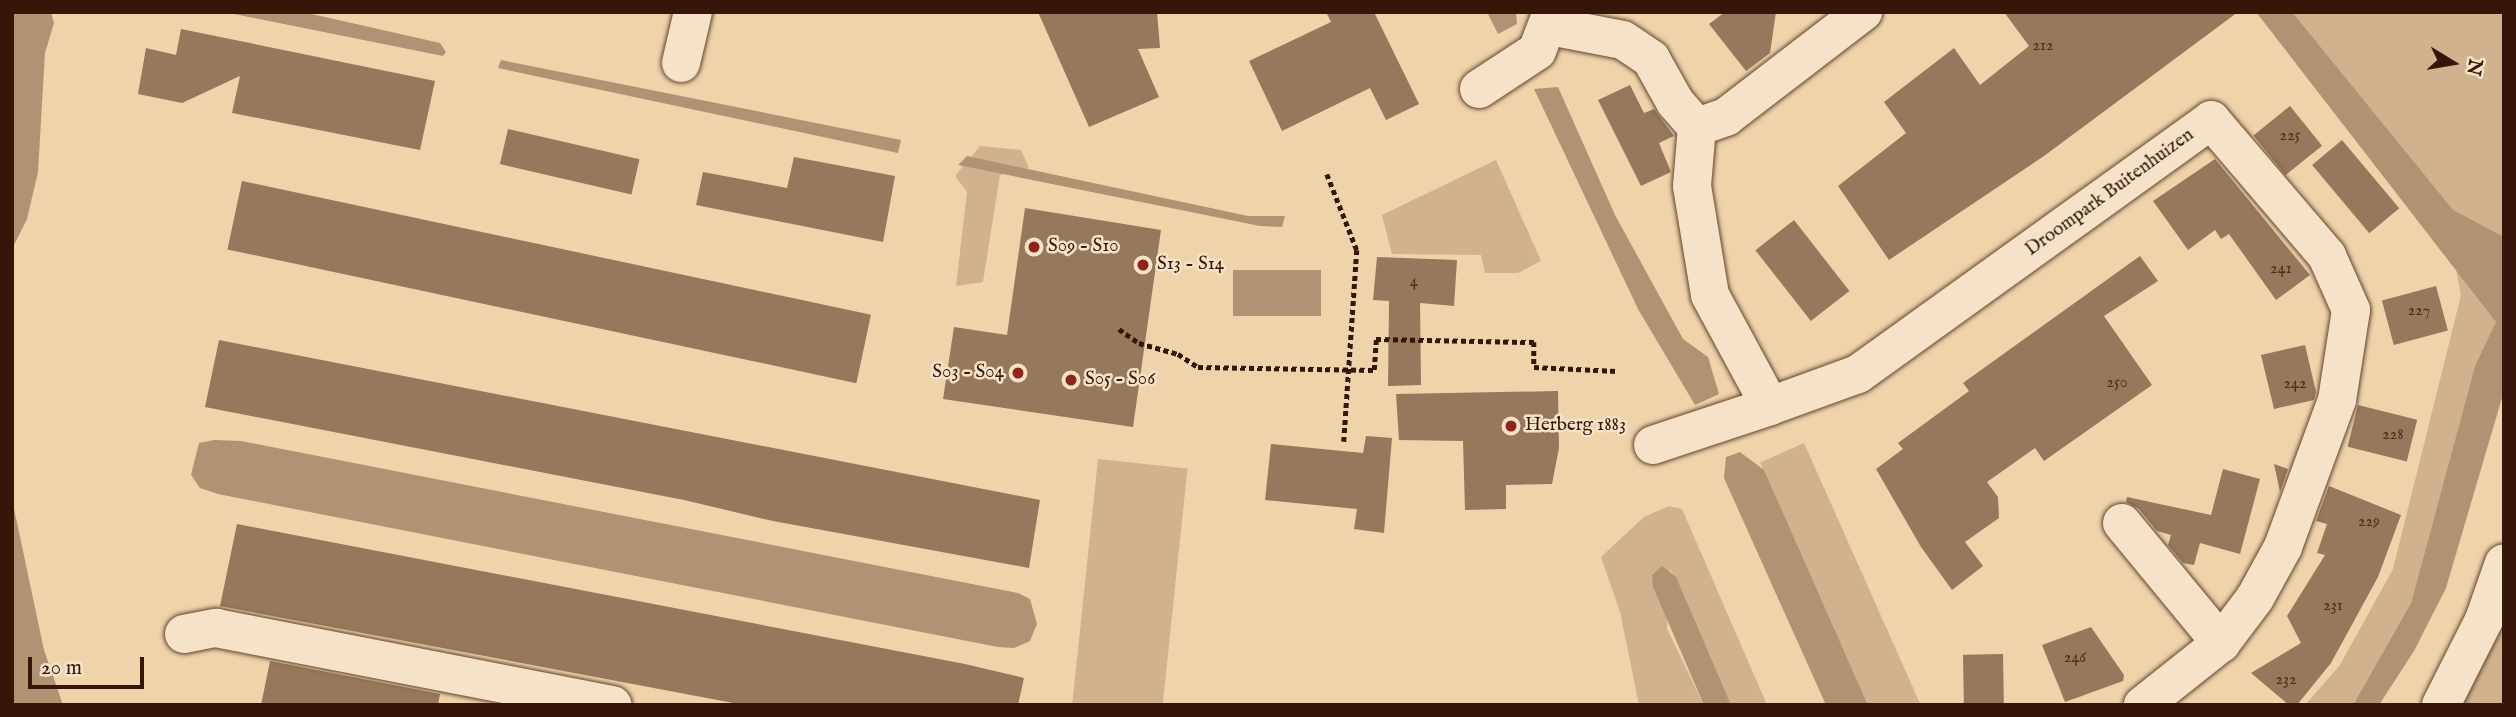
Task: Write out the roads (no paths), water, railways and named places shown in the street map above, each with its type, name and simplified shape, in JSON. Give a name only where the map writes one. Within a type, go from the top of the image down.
[{"type":"street","points":[[681,63],[693,12]]},
{"type":"street","points":[[1697,127],[1726,117],[1863,12]]},
{"type":"street","points":[[1479,89],[1536,51],[1551,19],[1623,40],[1642,53],[1651,60],[1675,102],[1697,127],[1692,186],[1710,295],[1770,405],[1653,445]]},
{"type":"street","name":"Droompark Buitenhuizen","points":[[1770,405],[1858,374],[2211,120],[2327,256],[2351,310],[2337,400],[2283,547],[2255,598],[2221,643],[2143,705]]},
{"type":"street","points":[[2122,523],[2221,643]]},
{"type":"street","points":[[2441,705],[2484,620],[2504,563]]},
{"type":"street","points":[[184,634],[216,628],[613,705]]},
{"type":"place","name":"S09 - S10","points":[[1034,247]]},
{"type":"place","name":"S13 - S14","points":[[1143,265]]},
{"type":"place","name":"S03 - S04","points":[[1018,373]]},
{"type":"place","name":"S05 - S06","points":[[1071,380]]},
{"type":"place","name":"Herberg 1883","points":[[1511,426]]}]
